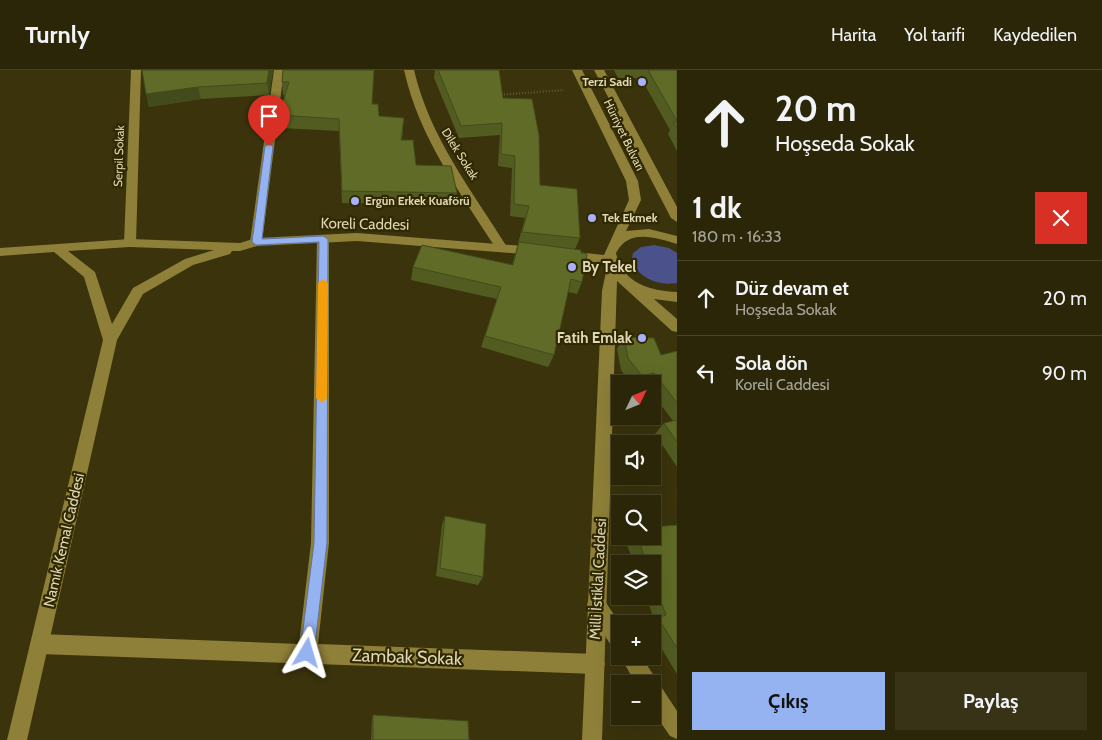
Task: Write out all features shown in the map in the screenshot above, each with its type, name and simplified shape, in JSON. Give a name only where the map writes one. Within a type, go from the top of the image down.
[{"type":"street","name":"Serpil Sokak","points":[[130,243],[136,70]]},
{"type":"street","points":[[256,242],[279,70]]},
{"type":"street","name":"Dilek Sokak","points":[[409,70],[413,95],[433,139],[502,247]]},
{"type":"street","name":"Hürriyet Bulvarı","points":[[577,70],[632,181],[634,190],[635,200],[612,246],[612,264]]},
{"type":"street","name":"Hürriyet Bulvarı","points":[[599,70],[677,218]]},
{"type":"street","points":[[616,240],[638,232],[652,232],[677,240]]},
{"type":"street","name":"Koreli Caddesi","points":[[0,252],[130,243],[240,247],[256,242],[357,237],[502,247],[612,264]]},
{"type":"street","points":[[307,653],[320,543],[323,239]]},
{"type":"street","points":[[110,340],[138,291],[189,262],[240,247]]},
{"type":"street","points":[[56,248],[90,274],[110,340]]},
{"type":"street","points":[[612,264],[628,283],[677,328]]},
{"type":"street","name":"Milli İstiklal Caddesi","points":[[592,740],[609,290],[612,264]]},
{"type":"street","points":[[628,283],[659,296],[677,297]]},
{"type":"street","name":"Namık Kemal Caddesi","points":[[17,740],[110,340]]},
{"type":"street","points":[[596,605],[611,628]]},
{"type":"street","name":"Zambak Sokak","points":[[40,644],[595,664]]},
{"type":"street","points":[[661,705],[677,729]]},
{"type":"path","points":[[489,96],[586,88]]},
{"type":"shaded area","points":[[654,245],[669,248],[677,253],[677,283],[670,284],[651,280],[640,273],[631,262],[633,253],[641,247]]},
{"type":"building","points":[[142,70],[269,70],[267,83],[198,87],[146,94]]},
{"type":"building","points":[[283,70],[374,70],[372,104],[378,104],[379,116],[404,118],[401,140],[413,140],[416,165],[451,166],[457,193],[342,191],[339,119],[279,115],[289,82],[282,82]]},
{"type":"building","points":[[438,70],[499,70],[503,98],[532,99],[539,135],[540,185],[577,189],[580,238],[522,232],[529,206],[514,204],[515,156],[501,154],[502,123],[461,126]]},
{"type":"building","points":[[648,70],[677,70],[677,121]]},
{"type":"building","points":[[519,242],[581,250],[581,253],[587,254],[582,282],[571,279],[554,355],[485,336],[501,287],[413,267],[422,245],[513,265]]},
{"type":"building","points":[[624,337],[654,338],[661,355],[677,351],[677,403],[661,382],[661,375],[656,375],[654,373],[641,375],[628,358]]},
{"type":"building","points":[[677,420],[677,442],[664,423]]},
{"type":"building","points":[[445,516],[486,524],[483,577],[440,568]]},
{"type":"building","points":[[677,525],[677,648],[661,623],[661,617],[666,615],[661,602],[661,555],[644,555],[640,545],[661,545],[661,526]]},
{"type":"building","points":[[373,715],[468,721],[469,740],[373,740]]},
{"type":"slow traffic","points":[[322,398],[323,283]]},
{"type":"place","name":"Terzi Sadi","points":[[642,82]]},
{"type":"place","name":"Ergün Erkek Kuaförü","points":[[355,201]]},
{"type":"place","name":"Tek Ekmek","points":[[592,218]]},
{"type":"place","name":"By Tekel","points":[[572,267]]},
{"type":"place","name":"Fatih Emlak","points":[[642,338]]},
{"type":"route","points":[[269,146],[256,242],[323,239],[320,543],[307,653]]}]
